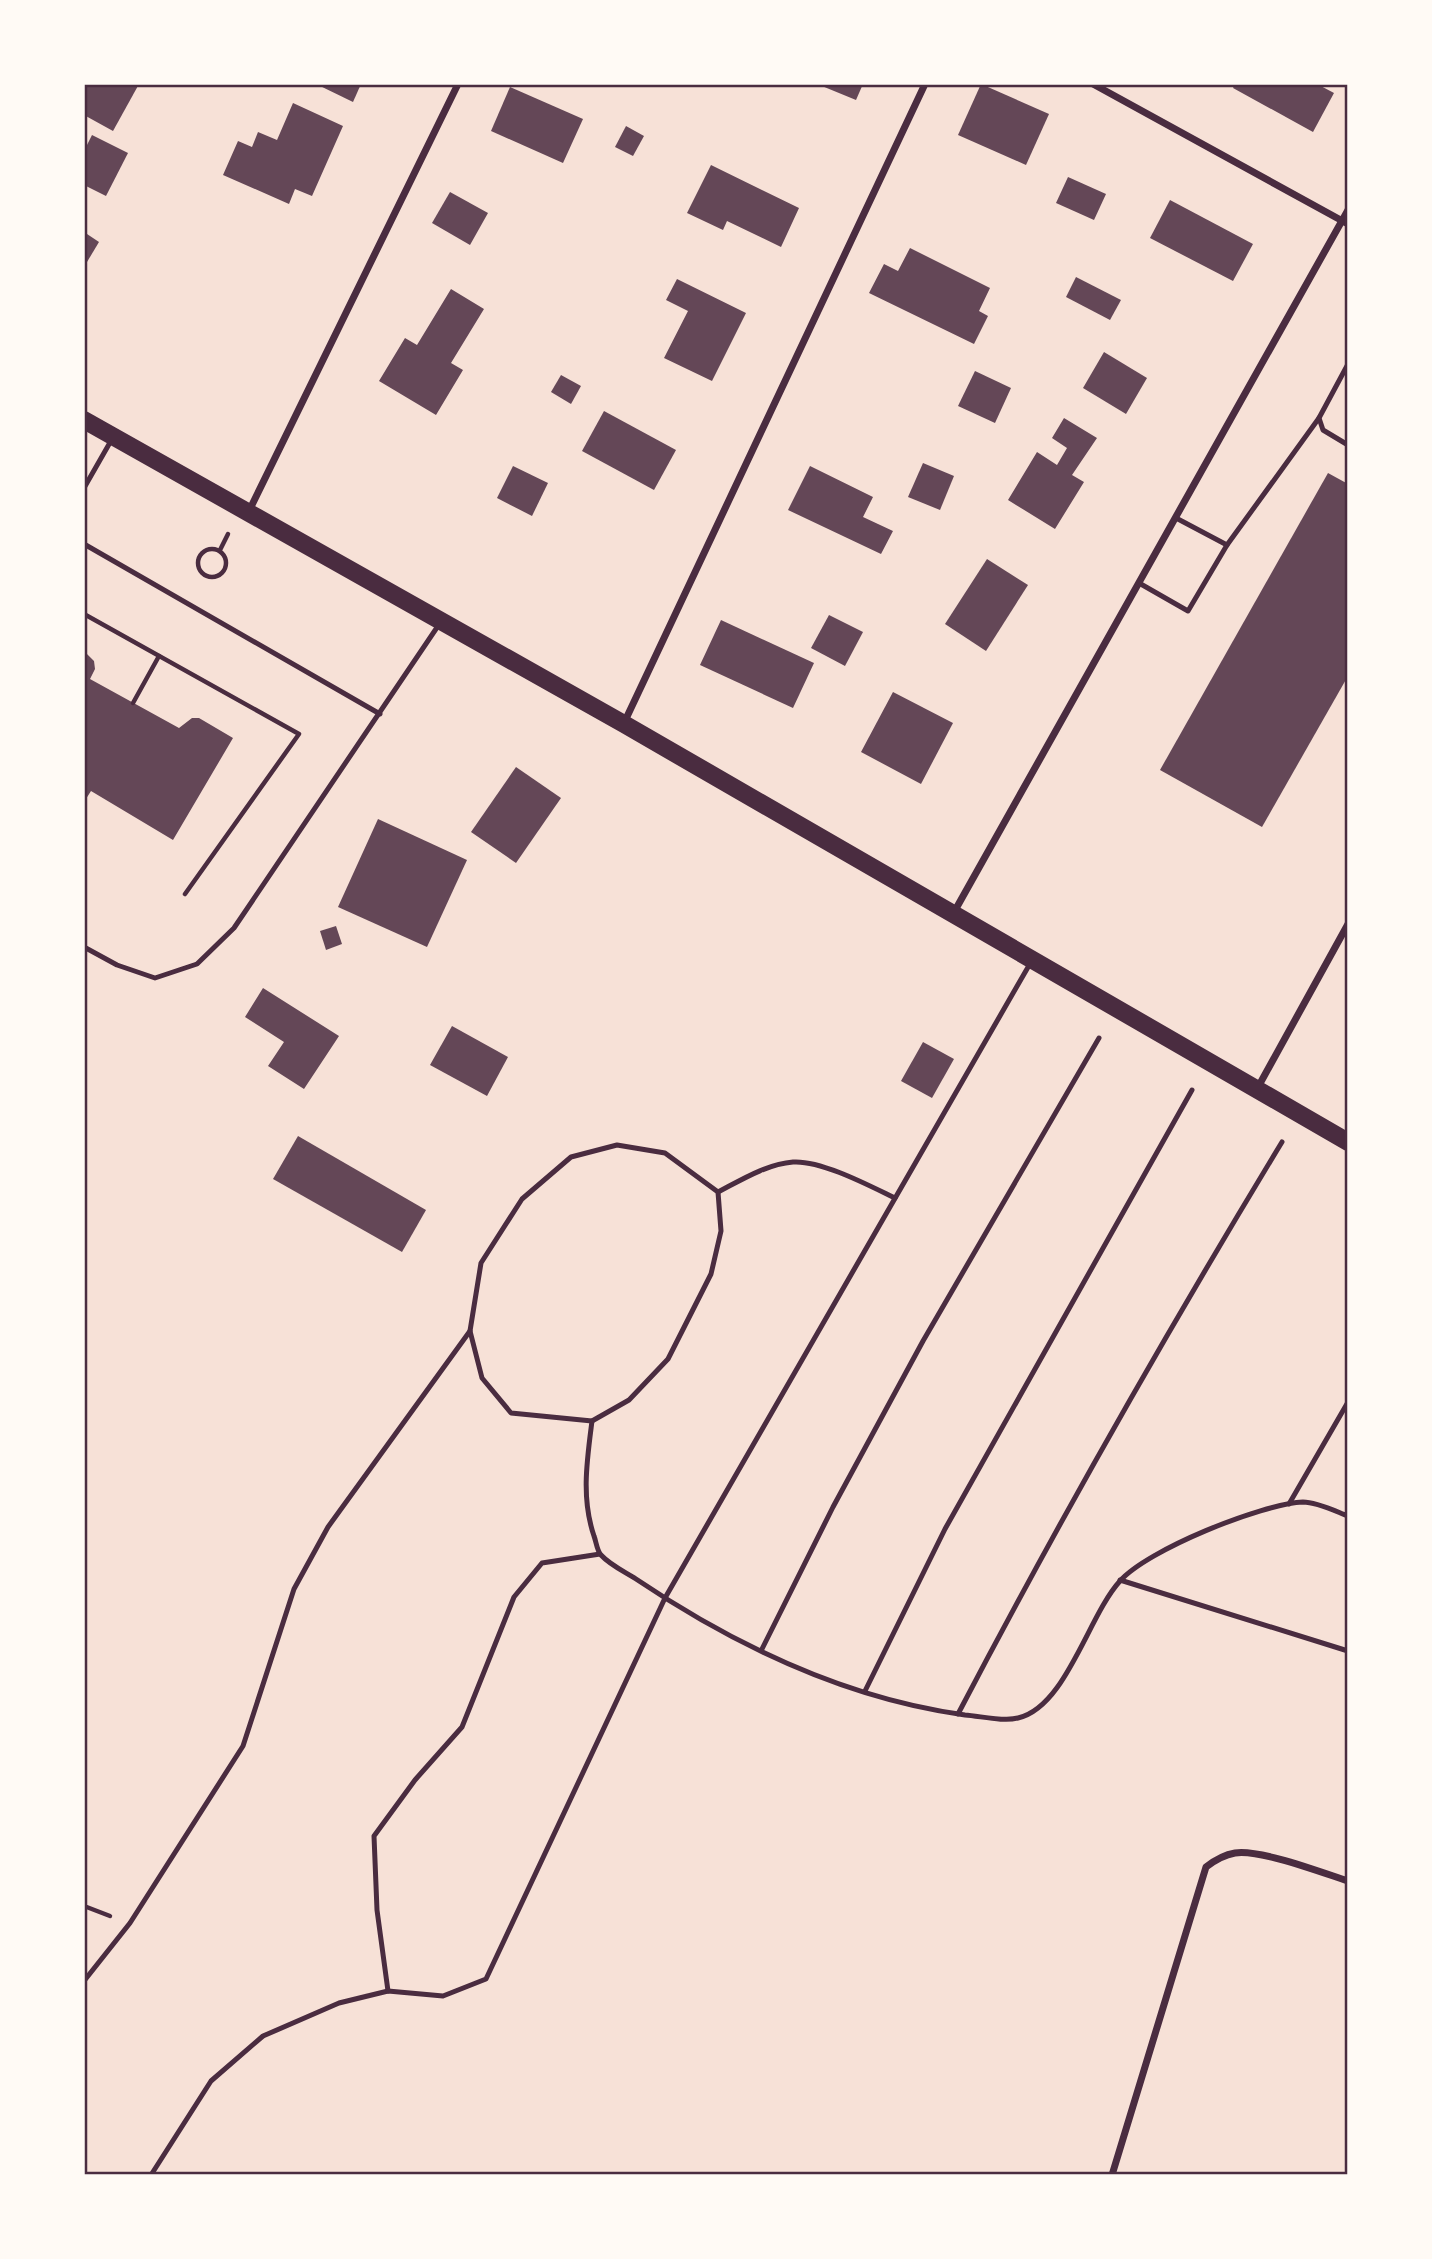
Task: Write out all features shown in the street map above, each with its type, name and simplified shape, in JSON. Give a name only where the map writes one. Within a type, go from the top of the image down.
[{"type":"main road","points":[[84,420],[624,724],[1348,1142]]},
{"type":"street","points":[[249,512],[458,84]]},
{"type":"street","points":[[624,724],[925,84]]},
{"type":"street","points":[[1093,84],[1345,223]]},
{"type":"street","points":[[953,914],[1345,223],[1348,210]]},
{"type":"street","points":[[1257,1090],[1348,924]]},
{"type":"street","points":[[1112,2175],[1206,1867],[1221,1856],[1239,1852],[1297,1864],[1348,1881]]},
{"type":"lane","points":[[1139,583],[1188,611],[1227,545],[1318,418],[1348,365]]},
{"type":"lane","points":[[1318,418],[1323,430],[1348,445]]},
{"type":"lane","points":[[84,488],[114,437]]},
{"type":"lane","points":[[1176,518],[1227,545]]},
{"type":"lane","points":[[84,544],[380,714]]},
{"type":"lane","points":[[84,947],[117,965],[155,978],[197,964],[234,928],[441,620]]},
{"type":"lane","points":[[150,2175],[211,2081],[263,2036],[338,2003],[388,1991],[443,1996],[486,1979],[664,1598],[1032,959]]},
{"type":"lane","points":[[762,1649],[833,1507],[917,1352],[1099,1038]]},
{"type":"lane","points":[[865,1691],[945,1529],[1192,1090]]},
{"type":"lane","points":[[958,1714],[1042,1552],[1150,1361],[1282,1142]]},
{"type":"lane","points":[[617,1145],[665,1153],[718,1192],[721,1231],[711,1274],[668,1359],[629,1400],[592,1421],[511,1413],[482,1378],[470,1331],[481,1263],[522,1199],[571,1157],[617,1145]]},
{"type":"lane","points":[[718,1192],[754,1173],[794,1161],[838,1172],[895,1198]]},
{"type":"lane","points":[[84,1981],[130,1923],[243,1745],[294,1589],[328,1527],[470,1331]]},
{"type":"lane","points":[[1289,1504],[1348,1402]]},
{"type":"lane","points":[[592,1421],[586,1464],[587,1514],[600,1554],[664,1598],[739,1642],[762,1649],[797,1668],[902,1704],[958,1714],[1018,1718],[1045,1704],[1120,1580],[1162,1551],[1243,1517],[1289,1504],[1306,1502],[1348,1516]]},
{"type":"lane","points":[[388,1991],[377,1910],[374,1836],[415,1780],[462,1727],[514,1597],[542,1563],[600,1554]]},
{"type":"lane","points":[[1120,1580],[1348,1651]]},
{"type":"path","points":[[220,550],[228,534]]},
{"type":"path","points":[[205,550],[220,550],[227,559],[225,571],[216,578],[205,576],[197,564],[200,556],[205,550]]},
{"type":"path","points":[[84,614],[299,734],[185,894]]},
{"type":"path","points":[[133,703],[159,656]]},
{"type":"building","points":[[84,84],[139,84],[113,131],[84,115]]},
{"type":"building","points":[[316,84],[361,84],[353,102]]},
{"type":"building","points":[[817,84],[863,84],[856,100]]},
{"type":"building","points":[[981,84],[1049,114],[1026,165],[958,135]]},
{"type":"building","points":[[1235,84],[1317,84],[1334,93],[1313,132],[1233,88]]},
{"type":"building","points":[[510,87],[583,119],[563,163],[491,131]]},
{"type":"building","points":[[293,103],[343,126],[312,196],[295,189],[289,204],[223,175],[238,141],[252,147],[258,132],[277,140]]},
{"type":"building","points":[[626,126],[644,136],[633,156],[615,147]]},
{"type":"building","points":[[92,135],[128,153],[106,196],[84,185],[84,151]]},
{"type":"building","points":[[711,165],[799,208],[781,247],[727,221],[723,230],[687,213]]},
{"type":"building","points":[[1068,177],[1106,194],[1094,220],[1056,203]]},
{"type":"building","points":[[450,192],[488,213],[470,245],[432,223]]},
{"type":"building","points":[[1170,200],[1253,244],[1233,281],[1150,238]]},
{"type":"building","points":[[84,232],[99,242],[84,267]]},
{"type":"building","points":[[910,248],[990,288],[979,311],[988,316],[974,344],[869,293],[884,264],[898,271]]},
{"type":"building","points":[[1076,277],[1121,300],[1110,320],[1066,297]]},
{"type":"building","points":[[677,279],[746,313],[712,381],[664,358],[688,311],[666,300]]},
{"type":"building","points":[[451,289],[484,309],[451,363],[463,370],[436,415],[379,381],[405,338],[417,345]]},
{"type":"building","points":[[1104,352],[1147,378],[1126,414],[1083,388]]},
{"type":"building","points":[[975,371],[1011,388],[995,423],[958,406]]},
{"type":"building","points":[[561,375],[581,386],[571,404],[551,392]]},
{"type":"building","points":[[604,411],[676,450],[654,490],[582,451]]},
{"type":"building","points":[[1064,418],[1097,438],[1072,475],[1084,482],[1055,529],[1008,500],[1037,452],[1057,465],[1067,448],[1052,438]]},
{"type":"building","points":[[923,463],[954,476],[940,510],[908,497]]},
{"type":"building","points":[[513,466],[548,483],[532,516],[497,498]]},
{"type":"building","points":[[810,466],[873,497],[863,517],[893,531],[881,554],[788,510]]},
{"type":"building","points":[[1328,473],[1348,484],[1348,676],[1262,827],[1160,770]]},
{"type":"building","points":[[987,559],[1028,585],[986,651],[945,624]]},
{"type":"building","points":[[829,615],[863,632],[845,666],[811,648]]},
{"type":"building","points":[[721,620],[814,663],[793,708],[700,665]]},
{"type":"building","points":[[84,651],[94,661],[95,669],[90,679],[179,728],[192,718],[199,718],[233,738],[173,840],[91,791],[84,802]]},
{"type":"building","points":[[893,692],[953,723],[921,784],[861,752]]},
{"type":"building","points":[[516,767],[561,798],[516,863],[471,832]]},
{"type":"building","points":[[378,819],[467,860],[427,947],[338,907]]},
{"type":"building","points":[[336,926],[342,944],[326,950],[320,931]]},
{"type":"building","points":[[263,988],[339,1036],[304,1089],[268,1066],[284,1042],[245,1017]]},
{"type":"building","points":[[452,1026],[508,1057],[487,1096],[430,1065]]},
{"type":"building","points":[[923,1042],[954,1059],[932,1098],[901,1081]]},
{"type":"building","points":[[298,1136],[426,1210],[402,1252],[273,1179]]}]
